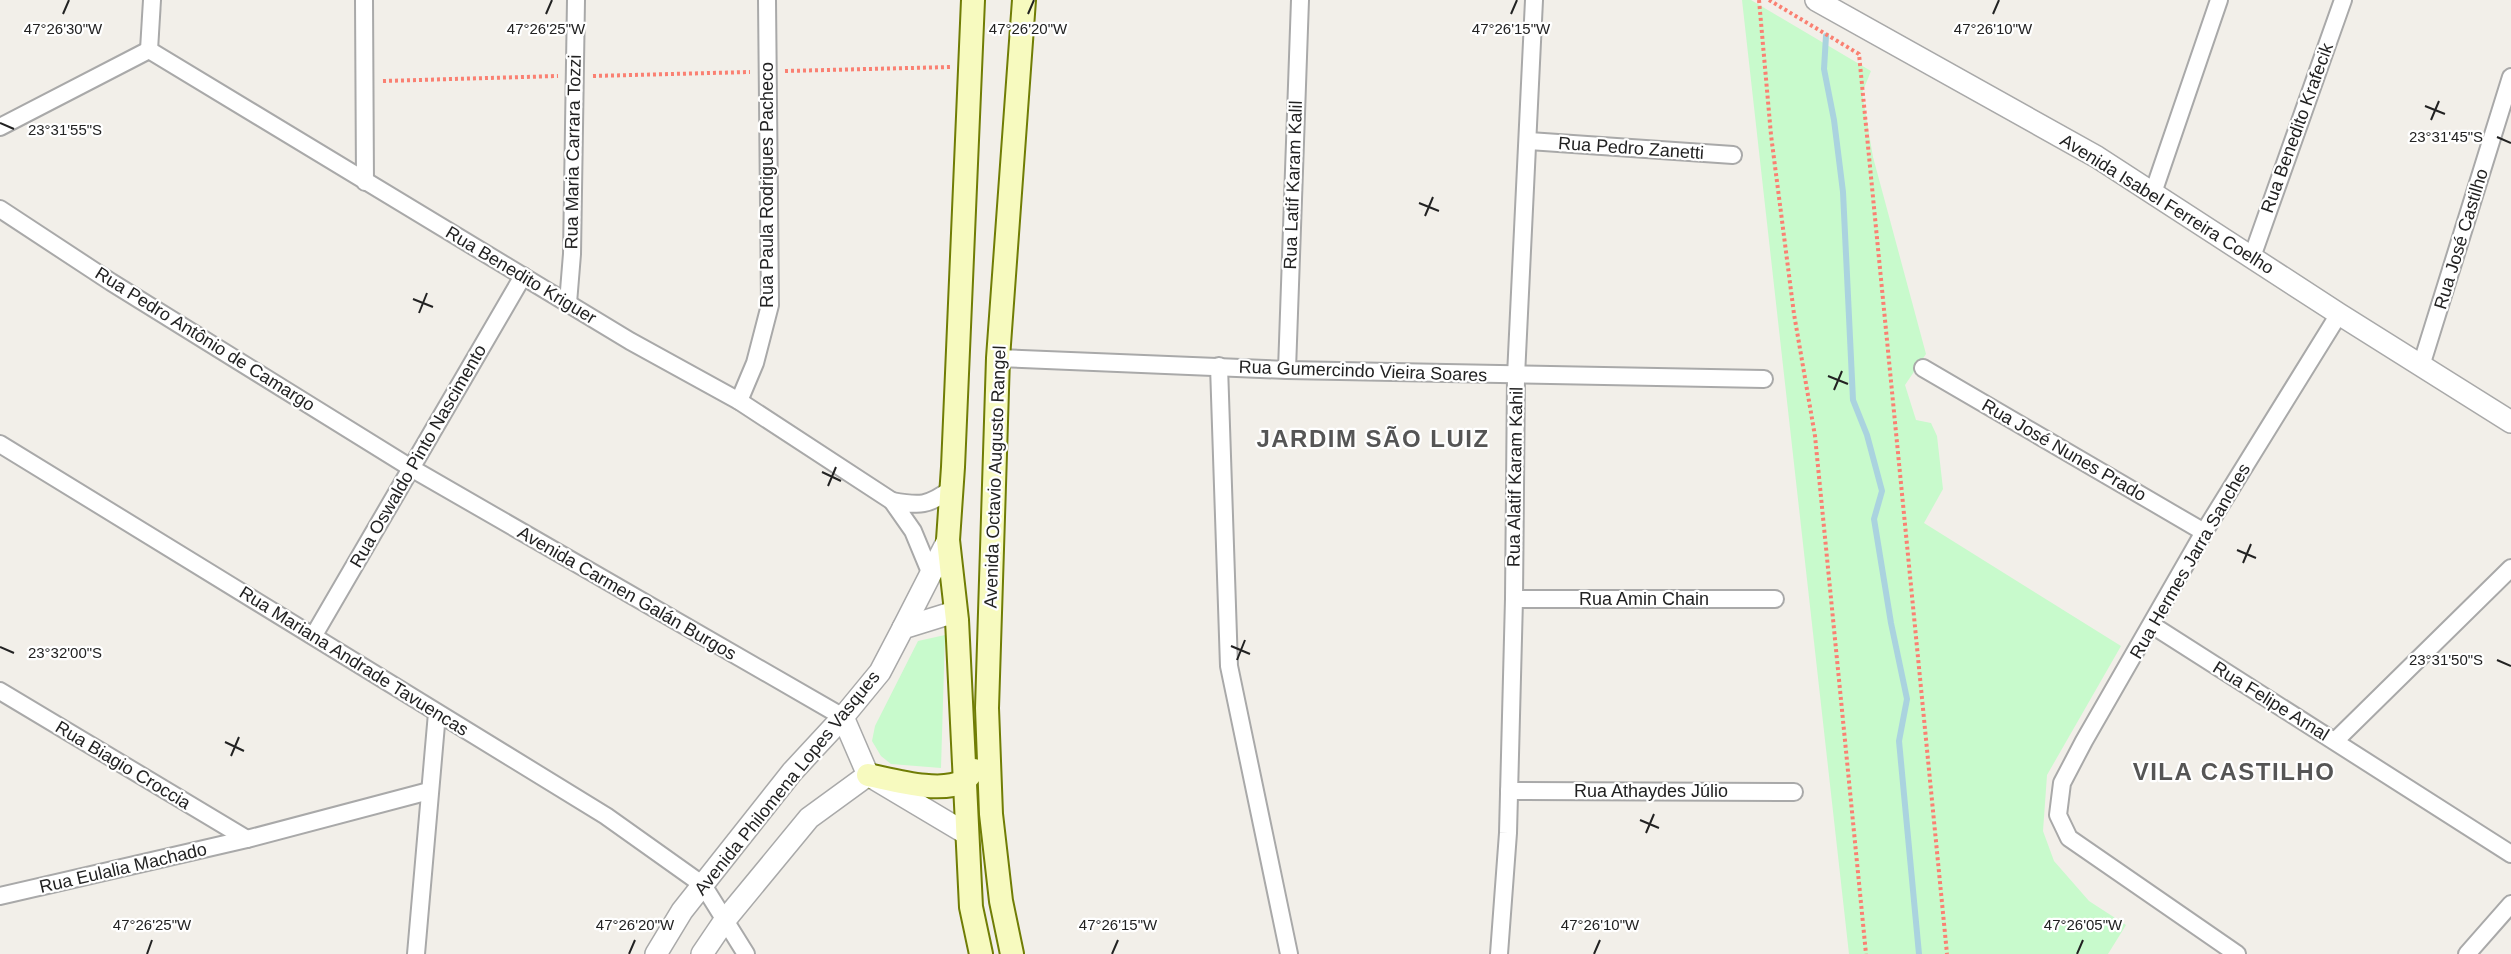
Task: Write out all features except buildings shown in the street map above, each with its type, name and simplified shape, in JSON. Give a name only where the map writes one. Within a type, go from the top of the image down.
[{"type":"main road","name":"Avenida Octavio Augusto Rangel","points":[[973,0],[948,540],[957,620],[971,907],[981,954]]},
{"type":"main road","name":"Avenida Octavio Augusto Rangel","points":[[1012,954],[1001,901],[991,814],[987,708],[998,358],[1024,0]]},
{"type":"main road","points":[[868,776],[933,787],[945,786],[964,781],[976,767],[987,708],[975,644],[968,629],[957,620]]},
{"type":"street","points":[[0,127],[149,50],[152,0]]},
{"type":"street","points":[[364,0],[365,182]]},
{"type":"street","name":"Rua Maria Carrara Tozzi","points":[[568,303],[572,254],[576,0]]},
{"type":"street","name":"Rua Paula Rodrigues Pacheco","points":[[739,401],[755,363],[770,305],[767,0]]},
{"type":"street","name":"Rua Latif Karam Kalil","points":[[1287,370],[1300,0]]},
{"type":"street","name":"Rua Alatif Karam Kahil","points":[[1499,954],[1509,790],[1516,376],[1534,0]]},
{"type":"street","name":"Avenida Isabel Ferreira Coelho","points":[[1816,0],[2097,157],[2511,422]]},
{"type":"street","points":[[2153,193],[2219,0]]},
{"type":"street","name":"Rua Benedito Krafecik","points":[[2252,257],[2343,0]]},
{"type":"street","name":"Rua Benedito Kriguer","points":[[149,50],[568,303],[739,401],[892,501],[913,531],[930,572]]},
{"type":"street","name":"Rua José Castilho","points":[[2421,366],[2511,77]]},
{"type":"street","name":"Rua Pedro Zanetti","points":[[1529,141],[1733,155]]},
{"type":"street","name":"Rua Pedro Antônio de Camargo","points":[[0,209],[111,282],[411,468]]},
{"type":"street","name":"Rua Oswaldo Pinto Nascimento","points":[[314,635],[523,276]]},
{"type":"street","name":"Rua Hermes Jarra Sanches","points":[[2237,954],[2069,838],[2058,815],[2062,783],[2204,532],[2339,314]]},
{"type":"street","name":"Rua Gumercindo Vieira Soares","points":[[998,358],[1287,370],[1764,379]]},
{"type":"street","points":[[1219,366],[1229,666],[1289,954]]},
{"type":"street","name":"Rua José Nunes Prado","points":[[1923,368],[2204,532]]},
{"type":"street","name":"Rua Mariana Andrade Tavuencas","points":[[0,444],[606,816],[703,885]]},
{"type":"street","name":"Avenida Carmen Galán Burgos","points":[[411,468],[843,717]]},
{"type":"street","name":"Rua Benedito Kriguer","points":[[892,501],[918,506],[935,501],[951,489]]},
{"type":"street","name":"Avenida Philomena Lopes Vasques","points":[[656,954],[682,911],[792,772],[843,717],[880,672],[948,540]]},
{"type":"street","points":[[2335,741],[2511,568]]},
{"type":"street","name":"Rua Amin Chain","points":[[1514,599],[1775,599]]},
{"type":"street","points":[[903,628],[948,614],[957,620]]},
{"type":"street","name":"Rua Felipe Arnal","points":[[2152,625],[2511,854]]},
{"type":"street","name":"Rua Biagio Croccia","points":[[0,691],[247,839]]},
{"type":"street","points":[[416,954],[437,713]]},
{"type":"street","points":[[843,717],[868,776],[967,834]]},
{"type":"street","name":"Avenida Philomena Lopes Vasques","points":[[702,954],[725,920],[809,818],[868,776]]},
{"type":"street","name":"Rua Athaydes Júlio","points":[[1509,790],[1794,792]]},
{"type":"street","name":"Rua Eulalia Machado","points":[[0,896],[247,839],[429,791]]},
{"type":"street","points":[[703,885],[746,954]]},
{"type":"street","points":[[2467,954],[2511,904]]},
{"type":"path","points":[[1759,0],[1771,135],[1794,314],[1815,436],[1866,954]]},
{"type":"path","points":[[1768,0],[1859,54],[1947,954]]},
{"type":"path","points":[[364,81],[970,67]]},
{"type":"green space","points":[[1742,0],[1751,0],[1871,71],[1862,93],[1873,157],[1926,354],[1905,385],[1916,420],[1931,423],[1937,436],[1943,489],[1924,523],[2121,646],[2047,775],[2043,831],[2054,861],[2089,901],[2126,925],[2108,954],[1849,954]]},
{"type":"green space","points":[[945,635],[941,768],[891,764],[881,756],[872,741],[875,726],[918,641]]},
{"type":"waterway","points":[[1826,36],[1824,69],[1834,120],[1843,192],[1853,400],[1867,435],[1882,491],[1874,519],[1891,623],[1907,699],[1899,741],[1919,954]]},
{"type":"district","name":"JARDIM SÃO LUIZ","points":[[1373,438]]},
{"type":"district","name":"VILA CASTILHO","points":[[2234,771]]}]
